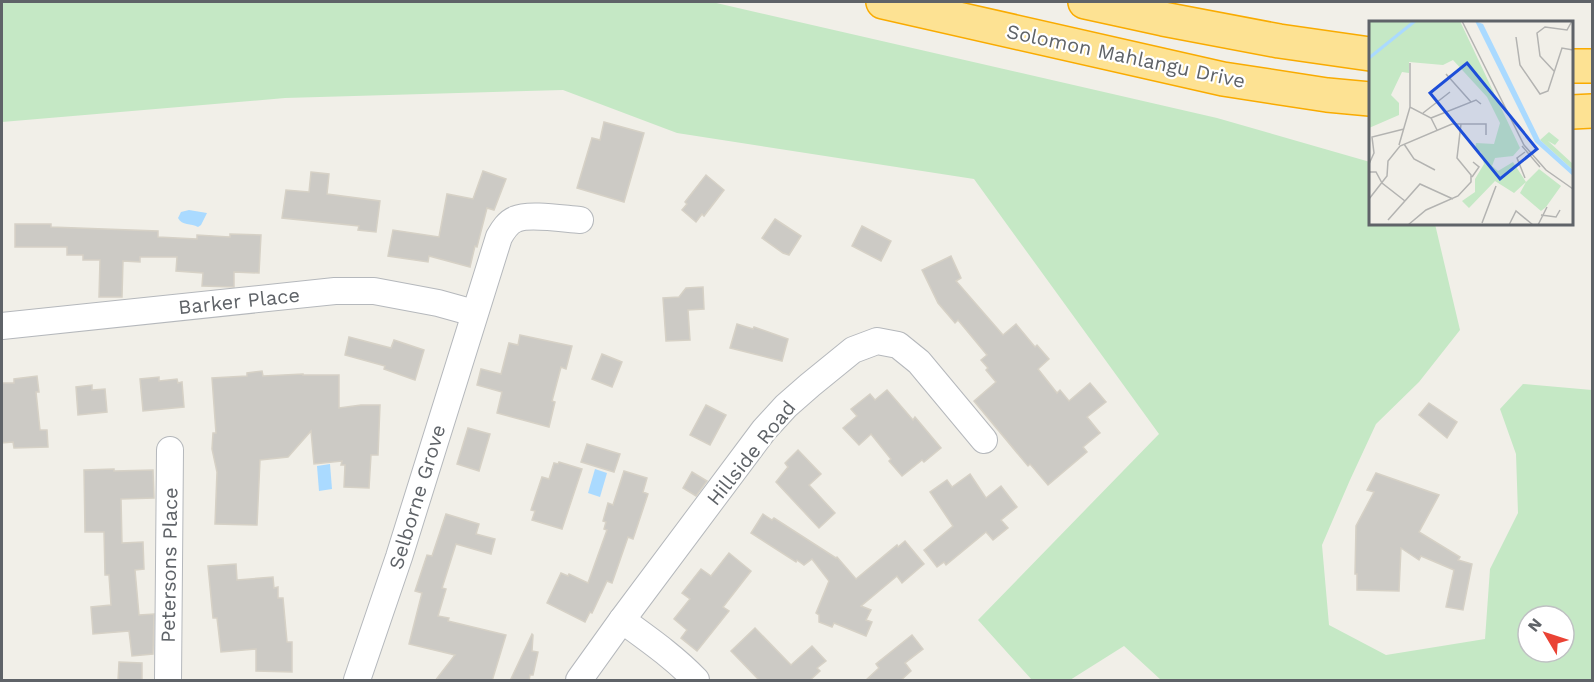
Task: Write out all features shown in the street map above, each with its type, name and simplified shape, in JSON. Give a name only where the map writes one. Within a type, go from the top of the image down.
[{"type":"highway","name":"Solomon Mahlangu Drive","points":[[883,2],[1223,79],[1369,99]]},
{"type":"highway","points":[[1085,2],[1267,39],[1369,54]]},
{"type":"highway","points":[[1573,66],[1593,66]]},
{"type":"highway","points":[[1573,112],[1593,111]]},
{"type":"street","name":"Selborne Grove","points":[[357,681],[399,557],[499,237],[505,227],[516,219],[531,216],[580,220]]},
{"type":"street","name":"Barker Place","points":[[2,326],[334,291],[374,291],[438,303],[474,313]]},
{"type":"street","name":"Hillside Road","points":[[579,681],[764,430],[786,406],[853,350],[877,341],[898,345],[919,362],[984,440]]},
{"type":"street","name":"Petersons Place","points":[[168,681],[170,450]]},
{"type":"street","points":[[622,620],[673,658],[696,681]]},
{"type":"green space","points":[[2,2],[712,2],[1217,118],[1369,162],[1369,225],[1435,225],[1460,330],[1419,382],[1376,424],[1350,480],[1322,545],[1329,625],[1386,655],[1485,639],[1490,569],[1518,513],[1516,454],[1500,409],[1523,384],[1592,390],[1592,680],[1161,680],[1124,646],[1070,680],[1032,680],[978,620],[1159,434],[974,179],[677,133],[563,90],[285,98],[2,122]]},
{"type":"water","points":[[189,210],[207,213],[198,227],[184,223],[178,218],[181,212]]},
{"type":"water","points":[[330,464],[332,489],[319,491],[317,466]]},
{"type":"water","points":[[595,469],[607,473],[600,497],[588,493]]},
{"type":"building","points":[[604,122],[644,133],[624,202],[577,188],[592,138],[600,140]]},
{"type":"building","points":[[483,171],[506,179],[494,210],[487,208],[470,267],[429,256],[428,262],[388,256],[393,230],[439,237],[447,194],[473,199]]},
{"type":"building","points":[[311,172],[329,174],[327,194],[380,201],[376,232],[358,230],[359,226],[282,218],[286,190],[309,192]]},
{"type":"building","points":[[706,175],[724,190],[704,216],[702,214],[696,222],[682,210],[687,204],[685,202]]},
{"type":"building","points":[[775,219],[801,236],[789,255],[762,238]]},
{"type":"building","points":[[15,224],[158,231],[158,237],[197,239],[197,235],[230,237],[230,234],[261,235],[259,273],[234,272],[234,287],[202,286],[203,273],[176,271],[177,257],[140,257],[140,262],[123,261],[122,297],[99,297],[100,260],[83,260],[83,255],[67,255],[67,247],[15,247]]},
{"type":"building","points":[[862,226],[891,241],[881,261],[852,246]]},
{"type":"building","points":[[951,256],[961,278],[956,281],[1003,335],[1016,324],[1035,347],[1037,345],[1049,359],[1038,369],[1057,393],[1060,390],[1069,401],[1090,383],[1106,402],[1087,417],[1100,433],[1083,447],[1087,452],[1048,485],[1030,464],[1028,466],[974,401],[996,382],[981,360],[987,355],[958,320],[955,323],[938,303],[922,270]]},
{"type":"building","points":[[703,287],[704,309],[688,310],[690,340],[666,341],[663,298],[679,297],[686,288]]},
{"type":"building","points":[[737,324],[753,329],[754,327],[788,339],[782,361],[730,348]]},
{"type":"building","points":[[520,335],[572,346],[566,369],[561,367],[552,401],[555,402],[549,427],[497,413],[502,392],[477,385],[481,369],[501,374],[509,343],[518,345]]},
{"type":"building","points":[[349,337],[391,348],[394,340],[424,350],[415,380],[384,369],[385,366],[345,355]]},
{"type":"building","points":[[602,354],[622,362],[612,387],[592,379]]},
{"type":"building","points":[[262,371],[263,376],[339,375],[339,408],[380,405],[378,455],[371,455],[369,488],[344,487],[345,465],[341,465],[342,461],[314,464],[311,431],[288,457],[260,460],[257,525],[215,524],[217,472],[212,449],[213,433],[216,433],[212,378],[247,376],[247,373]]},
{"type":"building","points":[[37,376],[39,392],[36,392],[40,430],[47,430],[48,447],[14,448],[13,442],[2,443],[2,383],[14,383],[14,379]]},
{"type":"building","points":[[159,377],[159,381],[177,379],[178,383],[182,382],[184,407],[143,411],[140,379]]},
{"type":"building","points":[[92,385],[92,390],[105,389],[107,412],[78,415],[76,387]]},
{"type":"building","points":[[887,390],[913,420],[915,417],[941,448],[902,476],[871,434],[859,445],[843,428],[857,416],[851,409],[870,394],[875,400]]},
{"type":"building","points":[[1429,403],[1457,422],[1447,438],[1419,415]]},
{"type":"building","points":[[706,405],[726,415],[710,445],[690,435]]},
{"type":"building","points":[[468,428],[490,434],[479,471],[457,464]]},
{"type":"building","points":[[587,444],[620,454],[614,472],[581,462]]},
{"type":"building","points":[[798,450],[821,474],[809,485],[835,513],[819,528],[776,482],[788,467],[785,463]]},
{"type":"building","points":[[559,462],[582,469],[562,529],[532,520],[535,511],[531,510],[542,477],[549,479],[554,463]]},
{"type":"building","points":[[114,469],[114,471],[153,470],[154,498],[121,499],[122,543],[143,542],[144,569],[135,570],[139,615],[154,614],[153,654],[132,656],[129,631],[93,634],[91,607],[111,605],[109,575],[105,575],[104,532],[85,532],[84,470]]},
{"type":"building","points":[[624,471],[647,478],[643,492],[648,494],[633,539],[628,537],[612,583],[607,581],[592,613],[590,612],[585,622],[547,603],[561,573],[568,576],[569,574],[588,583],[607,530],[604,529],[606,522],[603,521],[608,503],[613,505]]},
{"type":"building","points":[[692,472],[707,481],[696,496],[683,488]]},
{"type":"building","points":[[1376,473],[1439,495],[1419,532],[1460,557],[1458,560],[1472,564],[1463,610],[1446,607],[1454,570],[1421,556],[1419,560],[1401,548],[1399,591],[1357,590],[1356,526],[1374,492],[1367,490]]},
{"type":"building","points":[[970,474],[986,498],[1001,486],[1017,507],[1001,520],[1008,528],[993,540],[986,532],[946,565],[944,562],[937,567],[924,550],[953,526],[930,492],[947,480],[952,487]]},
{"type":"building","points":[[446,514],[479,524],[476,534],[495,539],[491,554],[456,544],[442,588],[446,589],[438,616],[449,618],[448,621],[506,635],[492,681],[435,681],[455,655],[409,644],[422,593],[415,591],[427,555],[432,556]]},
{"type":"building","points":[[763,514],[772,520],[774,518],[837,557],[856,579],[905,541],[924,564],[902,583],[897,576],[861,606],[871,610],[866,620],[872,622],[866,636],[834,623],[832,627],[819,622],[819,615],[816,613],[829,581],[812,559],[804,565],[797,560],[796,562],[751,533]]},
{"type":"building","points":[[729,553],[751,571],[723,607],[729,611],[697,651],[681,638],[687,630],[674,619],[690,599],[682,593],[701,569],[711,576]]},
{"type":"building","points":[[236,564],[237,580],[273,577],[274,588],[278,587],[278,598],[283,598],[287,642],[292,642],[292,672],[256,671],[256,649],[221,652],[217,618],[213,618],[208,566]]},
{"type":"building","points":[[755,628],[791,665],[812,646],[826,661],[817,668],[820,671],[809,681],[760,681],[731,651]]},
{"type":"building","points":[[532,634],[532,651],[538,652],[533,675],[530,675],[529,681],[510,681]]},
{"type":"building","points":[[912,635],[923,649],[905,663],[911,671],[900,681],[865,681],[879,668],[876,664]]},
{"type":"building","points":[[119,662],[142,663],[142,681],[118,681]]}]
